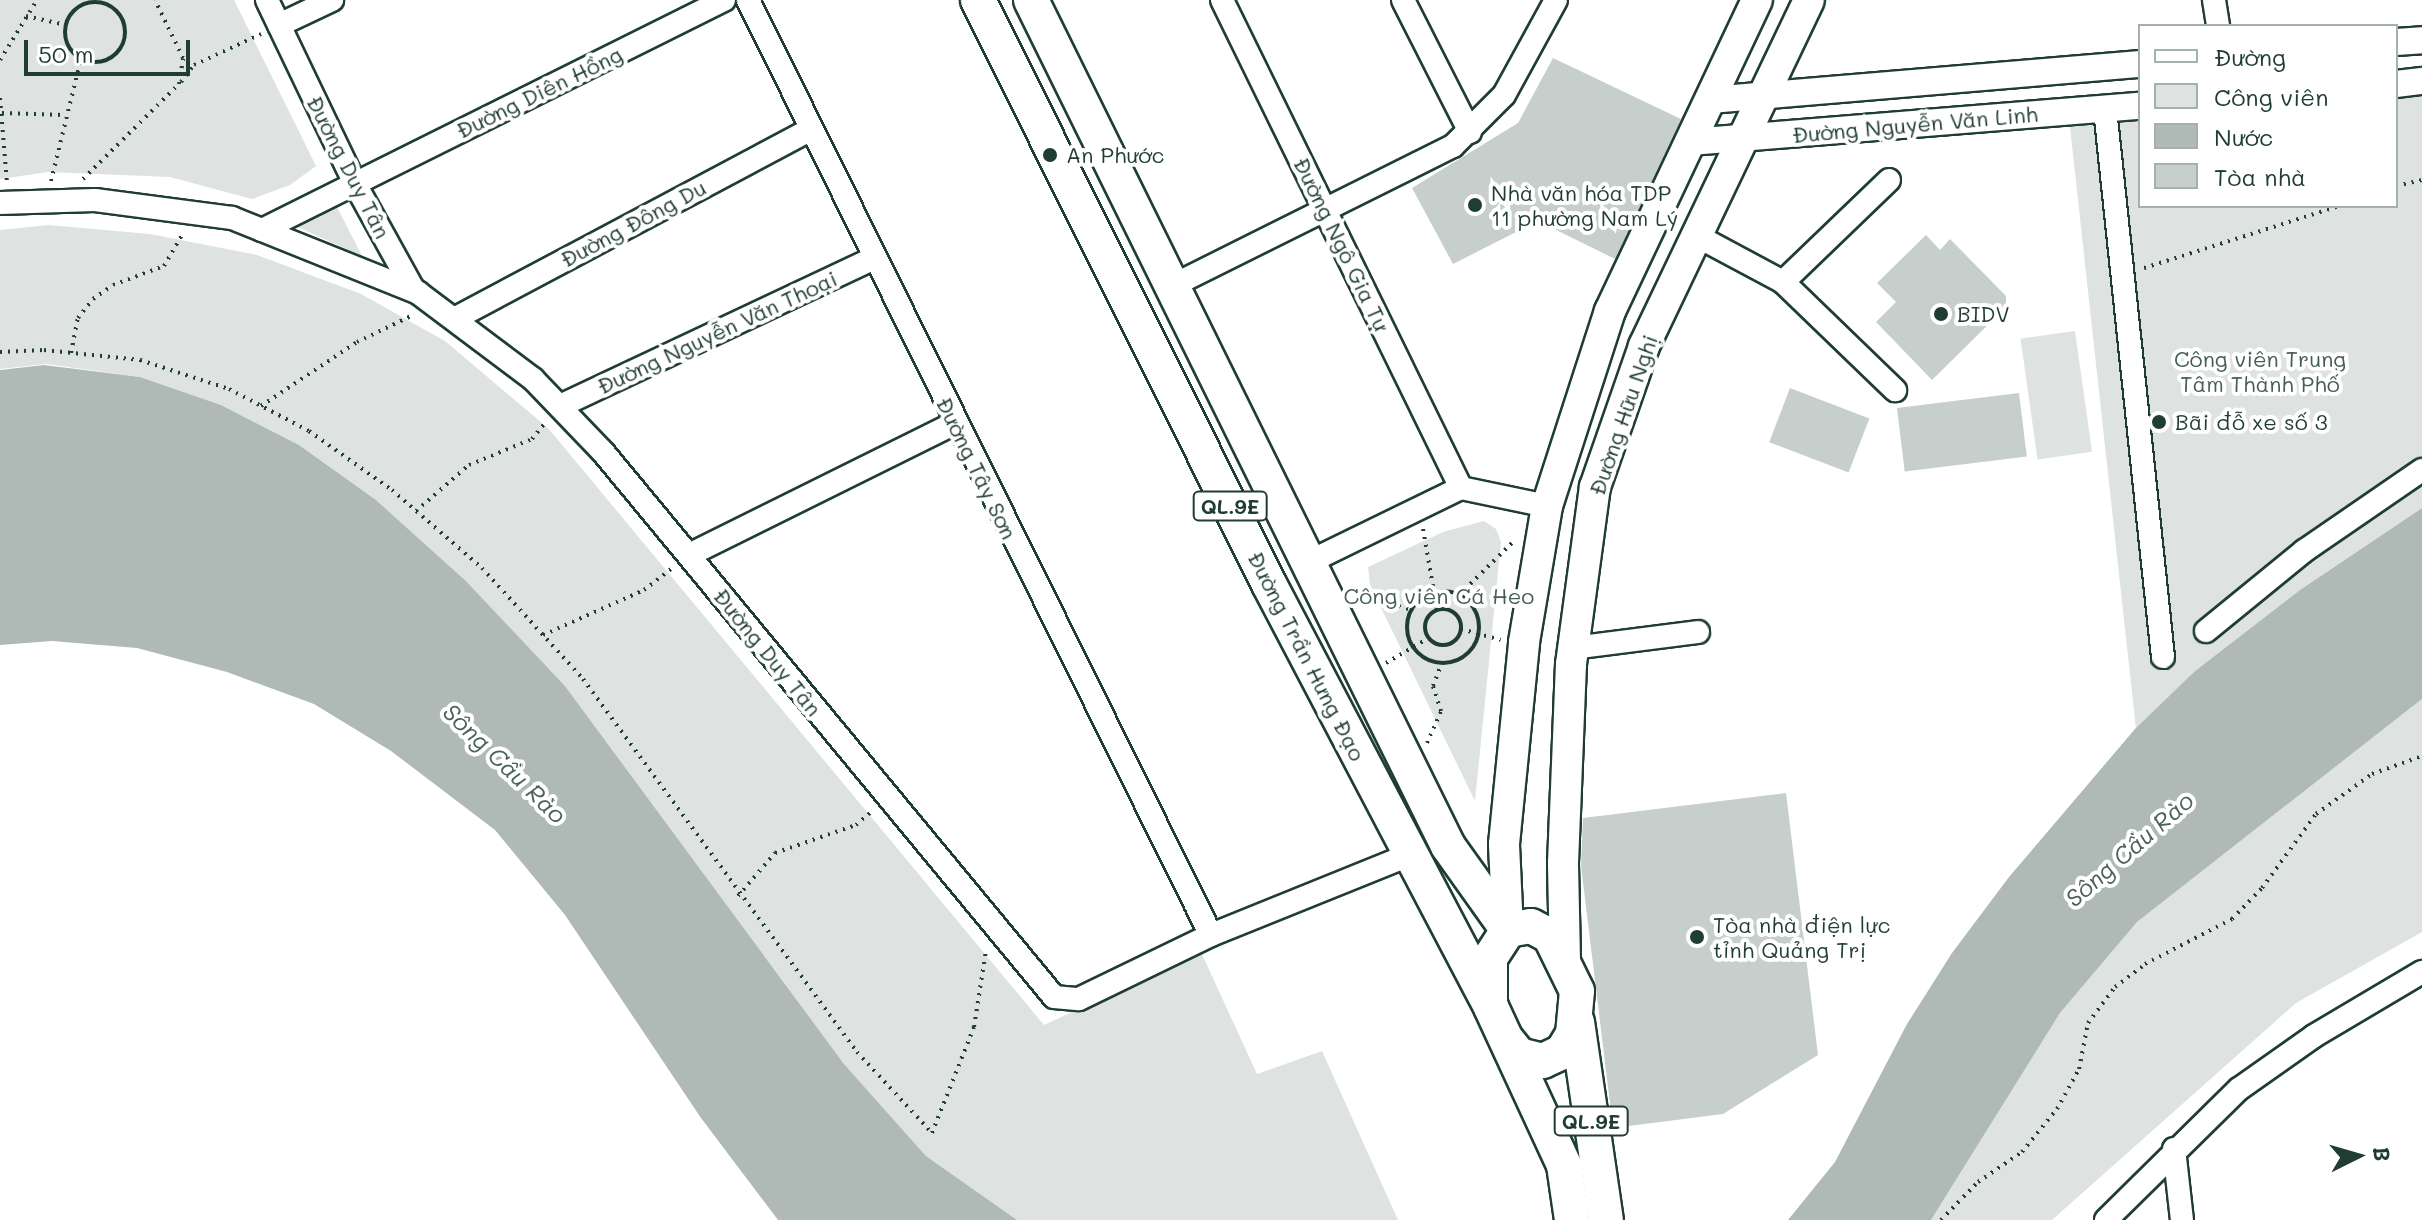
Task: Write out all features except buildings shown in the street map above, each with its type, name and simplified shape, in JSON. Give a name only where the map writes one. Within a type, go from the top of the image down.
[{"type":"main road","name":"Đường Trần Hưng Đạo","points":[[978,0],[1269,584],[1491,1007],[1564,1165],[1572,1220]]},
{"type":"main road","name":"Đường Trần Hưng Đạo","points":[[1031,0],[1448,846],[1508,930],[1490,958],[1491,1007]]},
{"type":"main road","name":"Đường Hữu Nghị","points":[[1508,930],[1504,844],[1524,642],[1547,506],[1610,311],[1757,0]]},
{"type":"main road","name":"Đường Hữu Nghị","points":[[1565,960],[1563,863],[1573,648],[1595,487],[1644,346],[1809,0]]},
{"type":"main road","points":[[1269,584],[1309,562]]},
{"type":"main road","points":[[1506,1040],[1532,1060],[1554,1058],[1568,1045],[1577,1022],[1577,991],[1565,960],[1542,930],[1508,930]]},
{"type":"main road","name":"QL.9E","points":[[1577,1022],[1606,1220]]},
{"type":"street","name":"Đường Duy Tân","points":[[267,0],[355,184],[413,289],[456,318],[560,406],[689,555],[1042,987],[1067,1001],[1107,987],[1211,935],[1409,855]]},
{"type":"street","points":[[279,25],[332,0]]},
{"type":"street","name":"Đường Diên Hồng","points":[[262,230],[724,0]]},
{"type":"street","name":"Đường Tây Sơn","points":[[748,0],[1211,935]]},
{"type":"street","name":"Đường Ngô Gia Tự","points":[[1222,0],[1461,488]]},
{"type":"street","points":[[1403,0],[1470,132]]},
{"type":"street","points":[[1172,286],[1453,146],[1504,95],[1556,0]]},
{"type":"street","points":[[2214,0],[2218,24]]},
{"type":"street","points":[[2398,42],[2422,40]]},
{"type":"street","name":"Đường Nguyễn Văn Linh","points":[[1710,100],[2138,64]]},
{"type":"street","points":[[2102,67],[2163,657]]},
{"type":"street","points":[[2398,84],[2422,81]]},
{"type":"street","name":"Đường Nguyễn Văn Linh","points":[[1690,142],[2138,106]]},
{"type":"street","name":"Đường Đông Du","points":[[456,318],[811,129]]},
{"type":"street","points":[[1783,282],[1889,180]]},
{"type":"street","points":[[4,203],[95,200],[232,218],[428,298]]},
{"type":"street","points":[[1697,236],[1783,282],[1895,390]]},
{"type":"street","name":"Đường Nguyễn Văn Thoại","points":[[560,406],[874,258]]},
{"type":"street","points":[[689,555],[955,423]]},
{"type":"street","points":[[2206,631],[2304,551],[2422,470]]},
{"type":"street","points":[[1309,562],[1461,488],[1547,506]]},
{"type":"street","points":[[1573,648],[1698,632]]},
{"type":"street","points":[[2106,1220],[2174,1149],[2272,1064],[2422,972]]},
{"type":"street","points":[[2174,1149],[2182,1220]]},
{"type":"path","points":[[0,60],[37,0]]},
{"type":"path","points":[[155,0],[183,58],[179,84]]},
{"type":"path","points":[[96,1],[121,16],[125,36],[109,59],[81,59],[68,45],[66,25],[77,8],[96,1]]},
{"type":"path","points":[[26,16],[66,25]]},
{"type":"path","points":[[54,202],[179,84],[194,65],[279,25]]},
{"type":"path","points":[[54,202],[67,115],[81,59]]},
{"type":"path","points":[[0,98],[4,203]]},
{"type":"path","points":[[1,113],[67,115]]},
{"type":"path","points":[[2398,186],[2422,180]]},
{"type":"path","points":[[2122,274],[2334,208]]},
{"type":"path","points":[[71,353],[78,318],[93,299],[113,285],[164,266],[194,213]]},
{"type":"path","points":[[261,406],[428,298]]},
{"type":"path","points":[[0,352],[71,353],[140,360],[229,389],[309,431],[416,511],[482,568],[583,679],[738,896],[857,1052],[932,1133],[974,1027],[991,924]]},
{"type":"path","points":[[416,511],[469,465],[532,439],[560,406]]},
{"type":"path","points":[[1410,535],[1437,523]]},
{"type":"path","points":[[1423,529],[1437,609],[1426,621],[1429,638]]},
{"type":"path","points":[[1511,556],[1514,531]]},
{"type":"path","points":[[1459,595],[1513,542]]},
{"type":"path","points":[[543,635],[644,590],[689,555]]},
{"type":"path","points":[[1352,602],[1346,589],[1412,610]]},
{"type":"path","points":[[1435,592],[1459,595],[1476,612],[1478,636],[1464,656],[1442,663],[1413,647],[1407,626],[1412,610],[1435,592]]},
{"type":"path","points":[[1437,609],[1455,612],[1461,629],[1478,636],[1503,640]]},
{"type":"path","points":[[1502,655],[1505,626]]},
{"type":"path","points":[[1382,665],[1429,638],[1451,643],[1461,629]]},
{"type":"path","points":[[1376,652],[1388,677]]},
{"type":"path","points":[[1417,739],[1423,751],[1441,711],[1433,686],[1442,663]]},
{"type":"path","points":[[1941,1220],[1978,1182],[2022,1152],[2057,1109],[2079,1069],[2088,1023],[2115,987],[2145,964],[2232,919],[2316,814],[2372,774],[2422,756]]},
{"type":"path","points":[[738,896],[775,853],[856,825],[887,798]]},
{"type":"green space","points":[[0,0],[234,0],[316,166],[290,185],[252,199],[170,177],[48,172],[0,179]]},
{"type":"green space","name":"Công viên Trung Tâm Thành Phố","points":[[2422,85],[2422,508],[2300,590],[2195,671],[2136,729],[2070,127],[2138,118],[2138,208],[2398,208],[2398,88]]},
{"type":"green space","points":[[335,203],[362,256],[293,225]]},
{"type":"green space","points":[[48,225],[150,234],[257,255],[361,294],[445,341],[548,428],[1044,1025],[1201,952],[1257,1074],[1322,1051],[1398,1220],[1017,1220],[926,1156],[844,1064],[565,686],[466,581],[376,500],[299,445],[221,405],[140,377],[46,364],[0,369],[0,230]]},
{"type":"green space","points":[[2075,331],[2092,452],[2038,459],[2021,339]]},
{"type":"green space","name":"Công viên Cá Heo","points":[[1484,521],[1496,529],[1501,542],[1475,801],[1370,585],[1368,567],[1443,532]]},
{"type":"green space","points":[[2422,699],[2422,932],[2296,1003],[2052,1220],[1931,1220],[2060,1013],[2137,922]]},
{"type":"water","name":"Sông Cầu Rào","points":[[44,365],[140,377],[221,405],[299,445],[376,500],[466,581],[565,686],[844,1064],[926,1156],[1017,1220],[778,1220],[701,1118],[565,915],[495,830],[391,751],[314,704],[227,672],[137,648],[52,641],[0,645],[0,370]]},
{"type":"water","name":"Sông Cầu Rào","points":[[2422,508],[2422,699],[2137,922],[2060,1013],[1931,1220],[1788,1220],[1835,1162],[1907,1024],[1952,953],[2009,877],[2135,729],[2195,671],[2300,590]]},
{"type":"place","name":"An Phước","points":[[1050,155]]},
{"type":"place","name":"Nhà văn hóa TDP 11 phường Nam Lý","points":[[1475,205]]},
{"type":"place","name":"BIDV","points":[[1941,314]]},
{"type":"place","name":"Bãi đỗ xe số 3","points":[[2159,422]]},
{"type":"place","name":"Tòa nhà điện lực tỉnh Quảng Trị","points":[[1697,937]]}]
